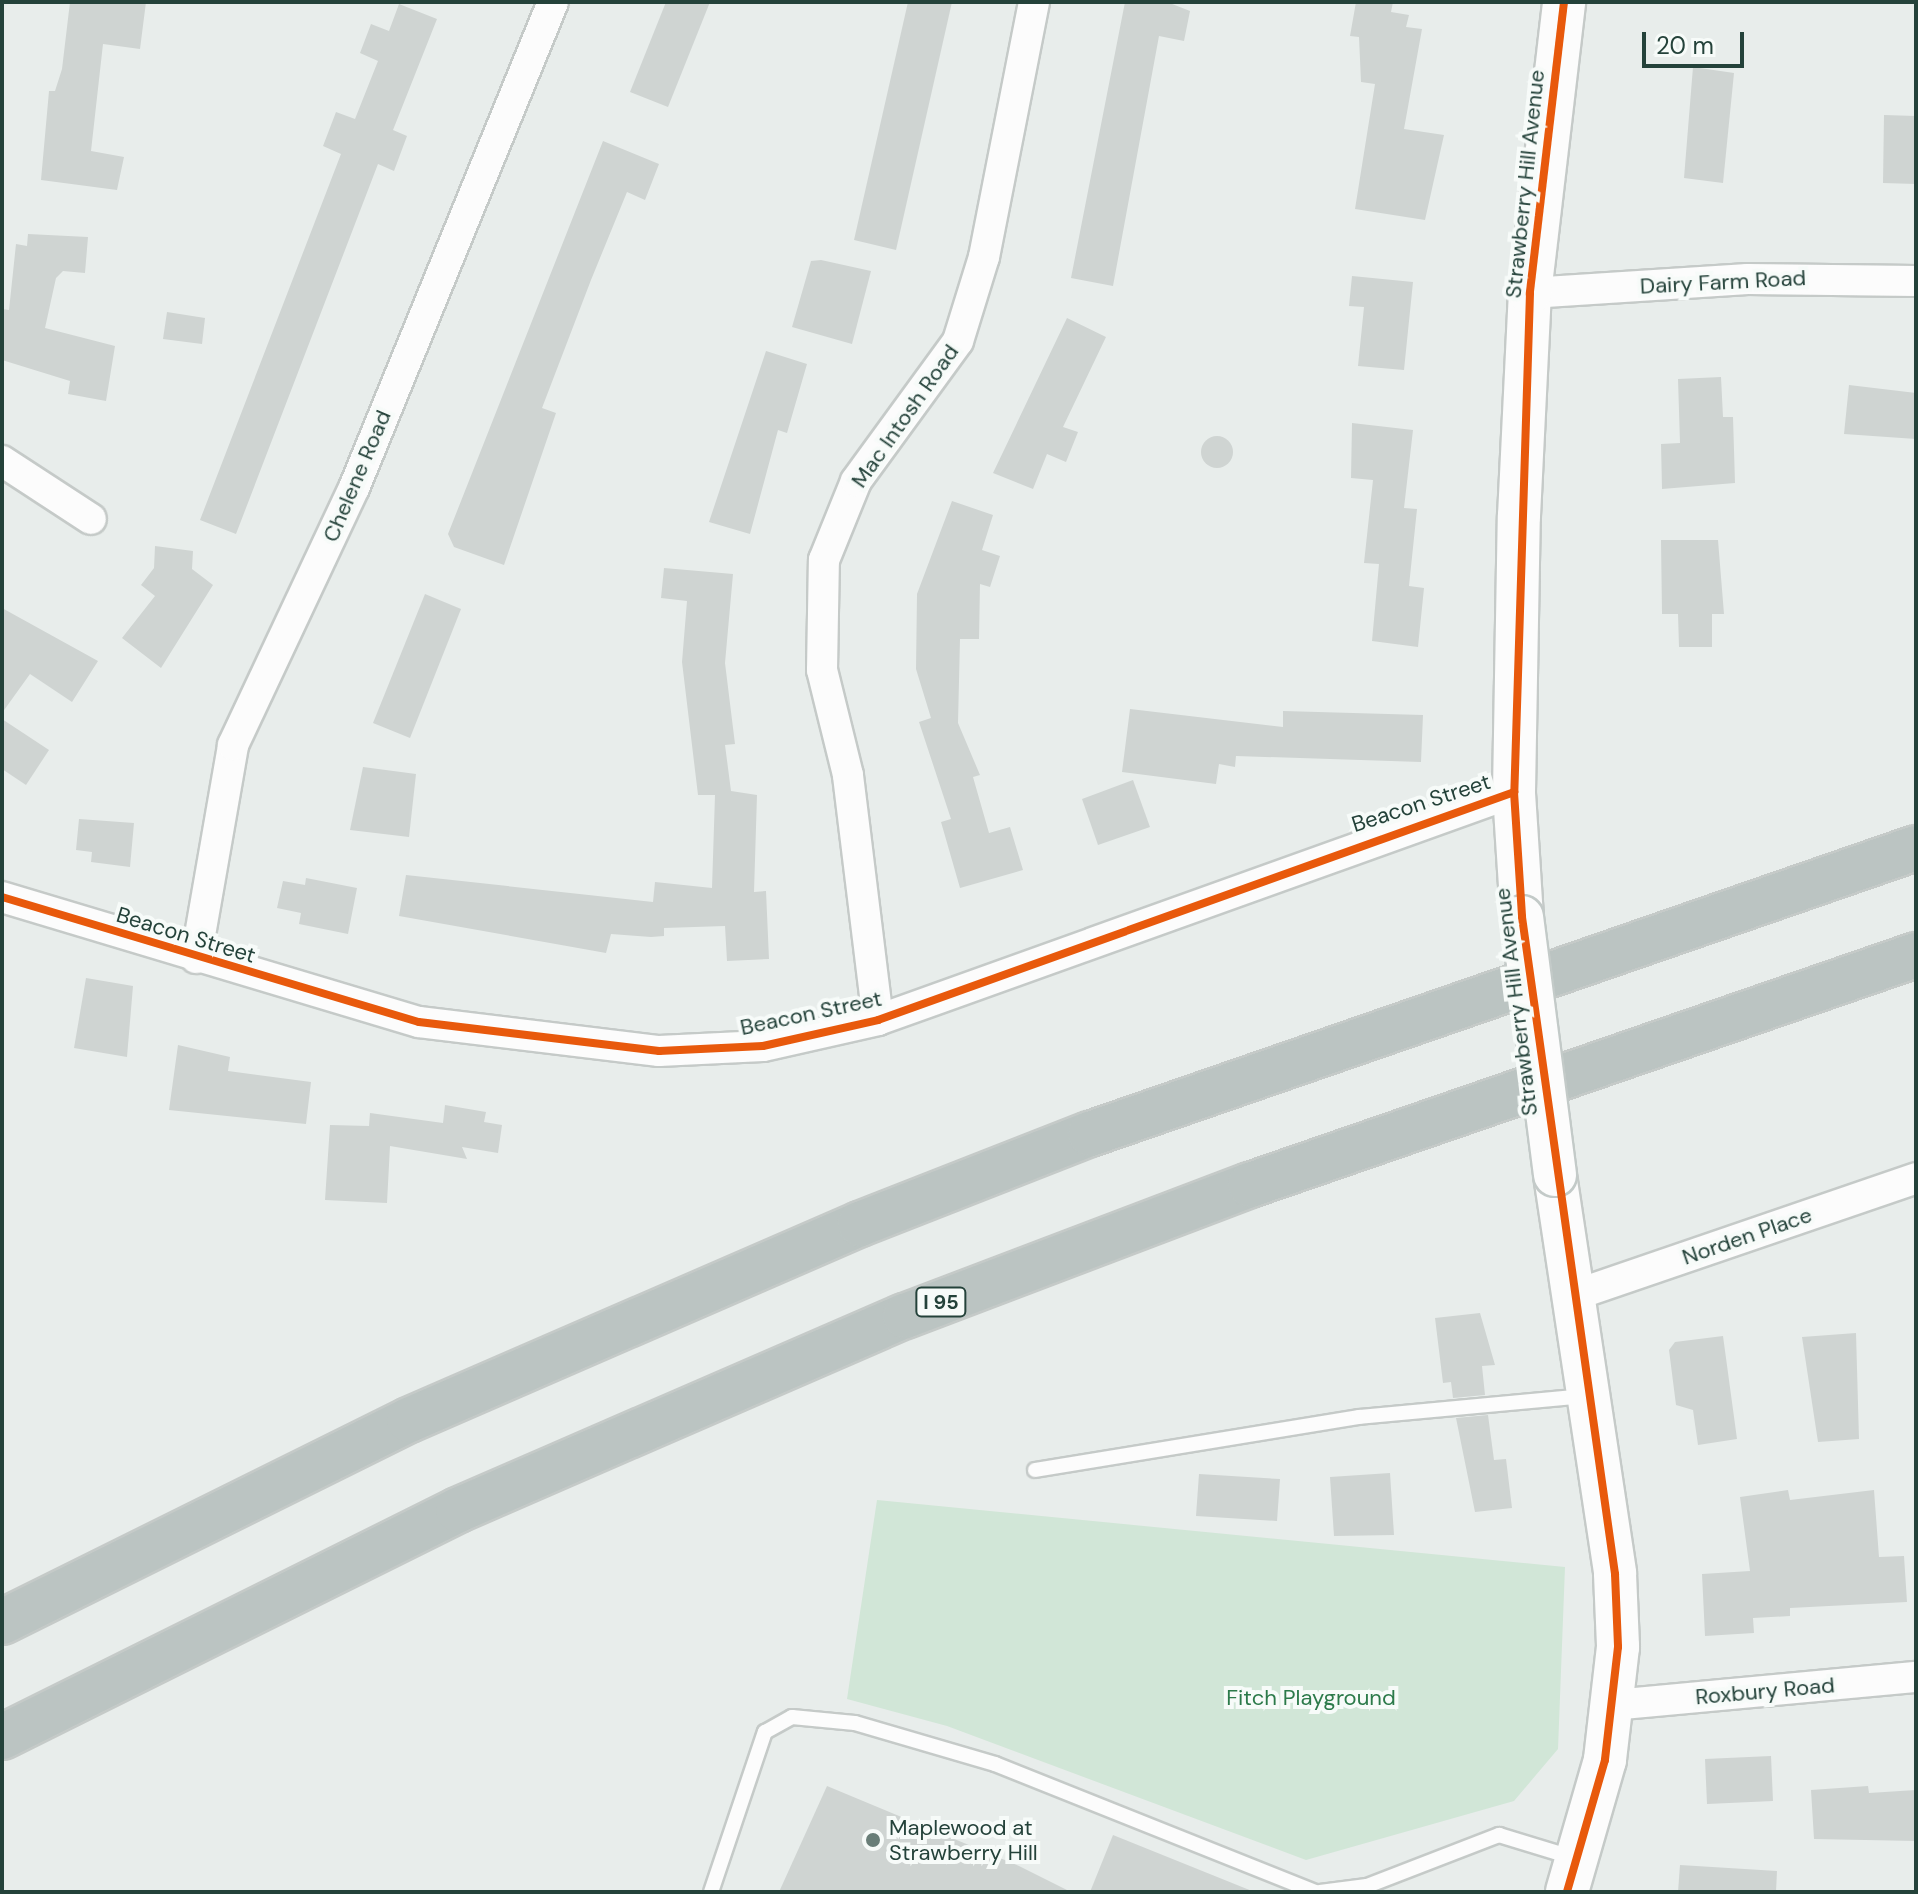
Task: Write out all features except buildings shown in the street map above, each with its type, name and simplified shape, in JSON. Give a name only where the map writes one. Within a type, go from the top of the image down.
[{"type":"highway","points":[[2,1622],[395,1426],[860,1224],[1090,1134],[1916,848]]},
{"type":"highway","name":"I 95","points":[[2,1737],[458,1510],[905,1316],[1264,1180],[1916,955]]},
{"type":"main road","name":"Strawberry Hill Avenue","points":[[1564,2],[1530,293],[1514,792],[1522,917],[1555,1175],[1578,1294],[1615,1574],[1613,1705],[1573,1876]]},
{"type":"street","name":"Chelene Road","points":[[196,958],[233,745],[354,488],[553,2]]},
{"type":"street","name":"Mac Intosh Road","points":[[878,1020],[848,775],[822,670],[824,560],[856,481],[958,341],[984,257],[1034,2]]},
{"type":"street","name":"Dairy Farm Road","points":[[1530,293],[1748,279],[1916,281]]},
{"type":"street","points":[[2,461],[91,519]]},
{"type":"street","name":"Beacon Street","points":[[2,897],[196,958],[419,1022],[659,1051],[763,1046],[878,1020],[1514,792]]},
{"type":"street","name":"Norden Place","points":[[1578,1294],[1916,1178]]},
{"type":"street","name":"Roxbury Road","points":[[1613,1705],[1916,1677]]},
{"type":"lane","points":[[1035,1470],[1359,1417],[1590,1395]]},
{"type":"lane","points":[[711,1892],[765,1732],[792,1717],[855,1723],[995,1764],[1317,1892],[1367,1886],[1499,1835],[1573,1876]]},
{"type":"green space","name":"Fitch Playground","points":[[877,1500],[1565,1567],[1558,1749],[1514,1801],[1306,1860],[947,1726],[847,1699]]},
{"type":"cycle path","points":[[1564,2],[1530,293],[1514,792],[1522,917],[1615,1574],[1618,1647],[1605,1760],[1567,1892]]},
{"type":"cycle path","points":[[2,897],[419,1022],[659,1051],[763,1046],[878,1020],[1514,792]]},
{"type":"place","name":"Maplewood at Strawberry Hill","points":[[873,1840]]}]
